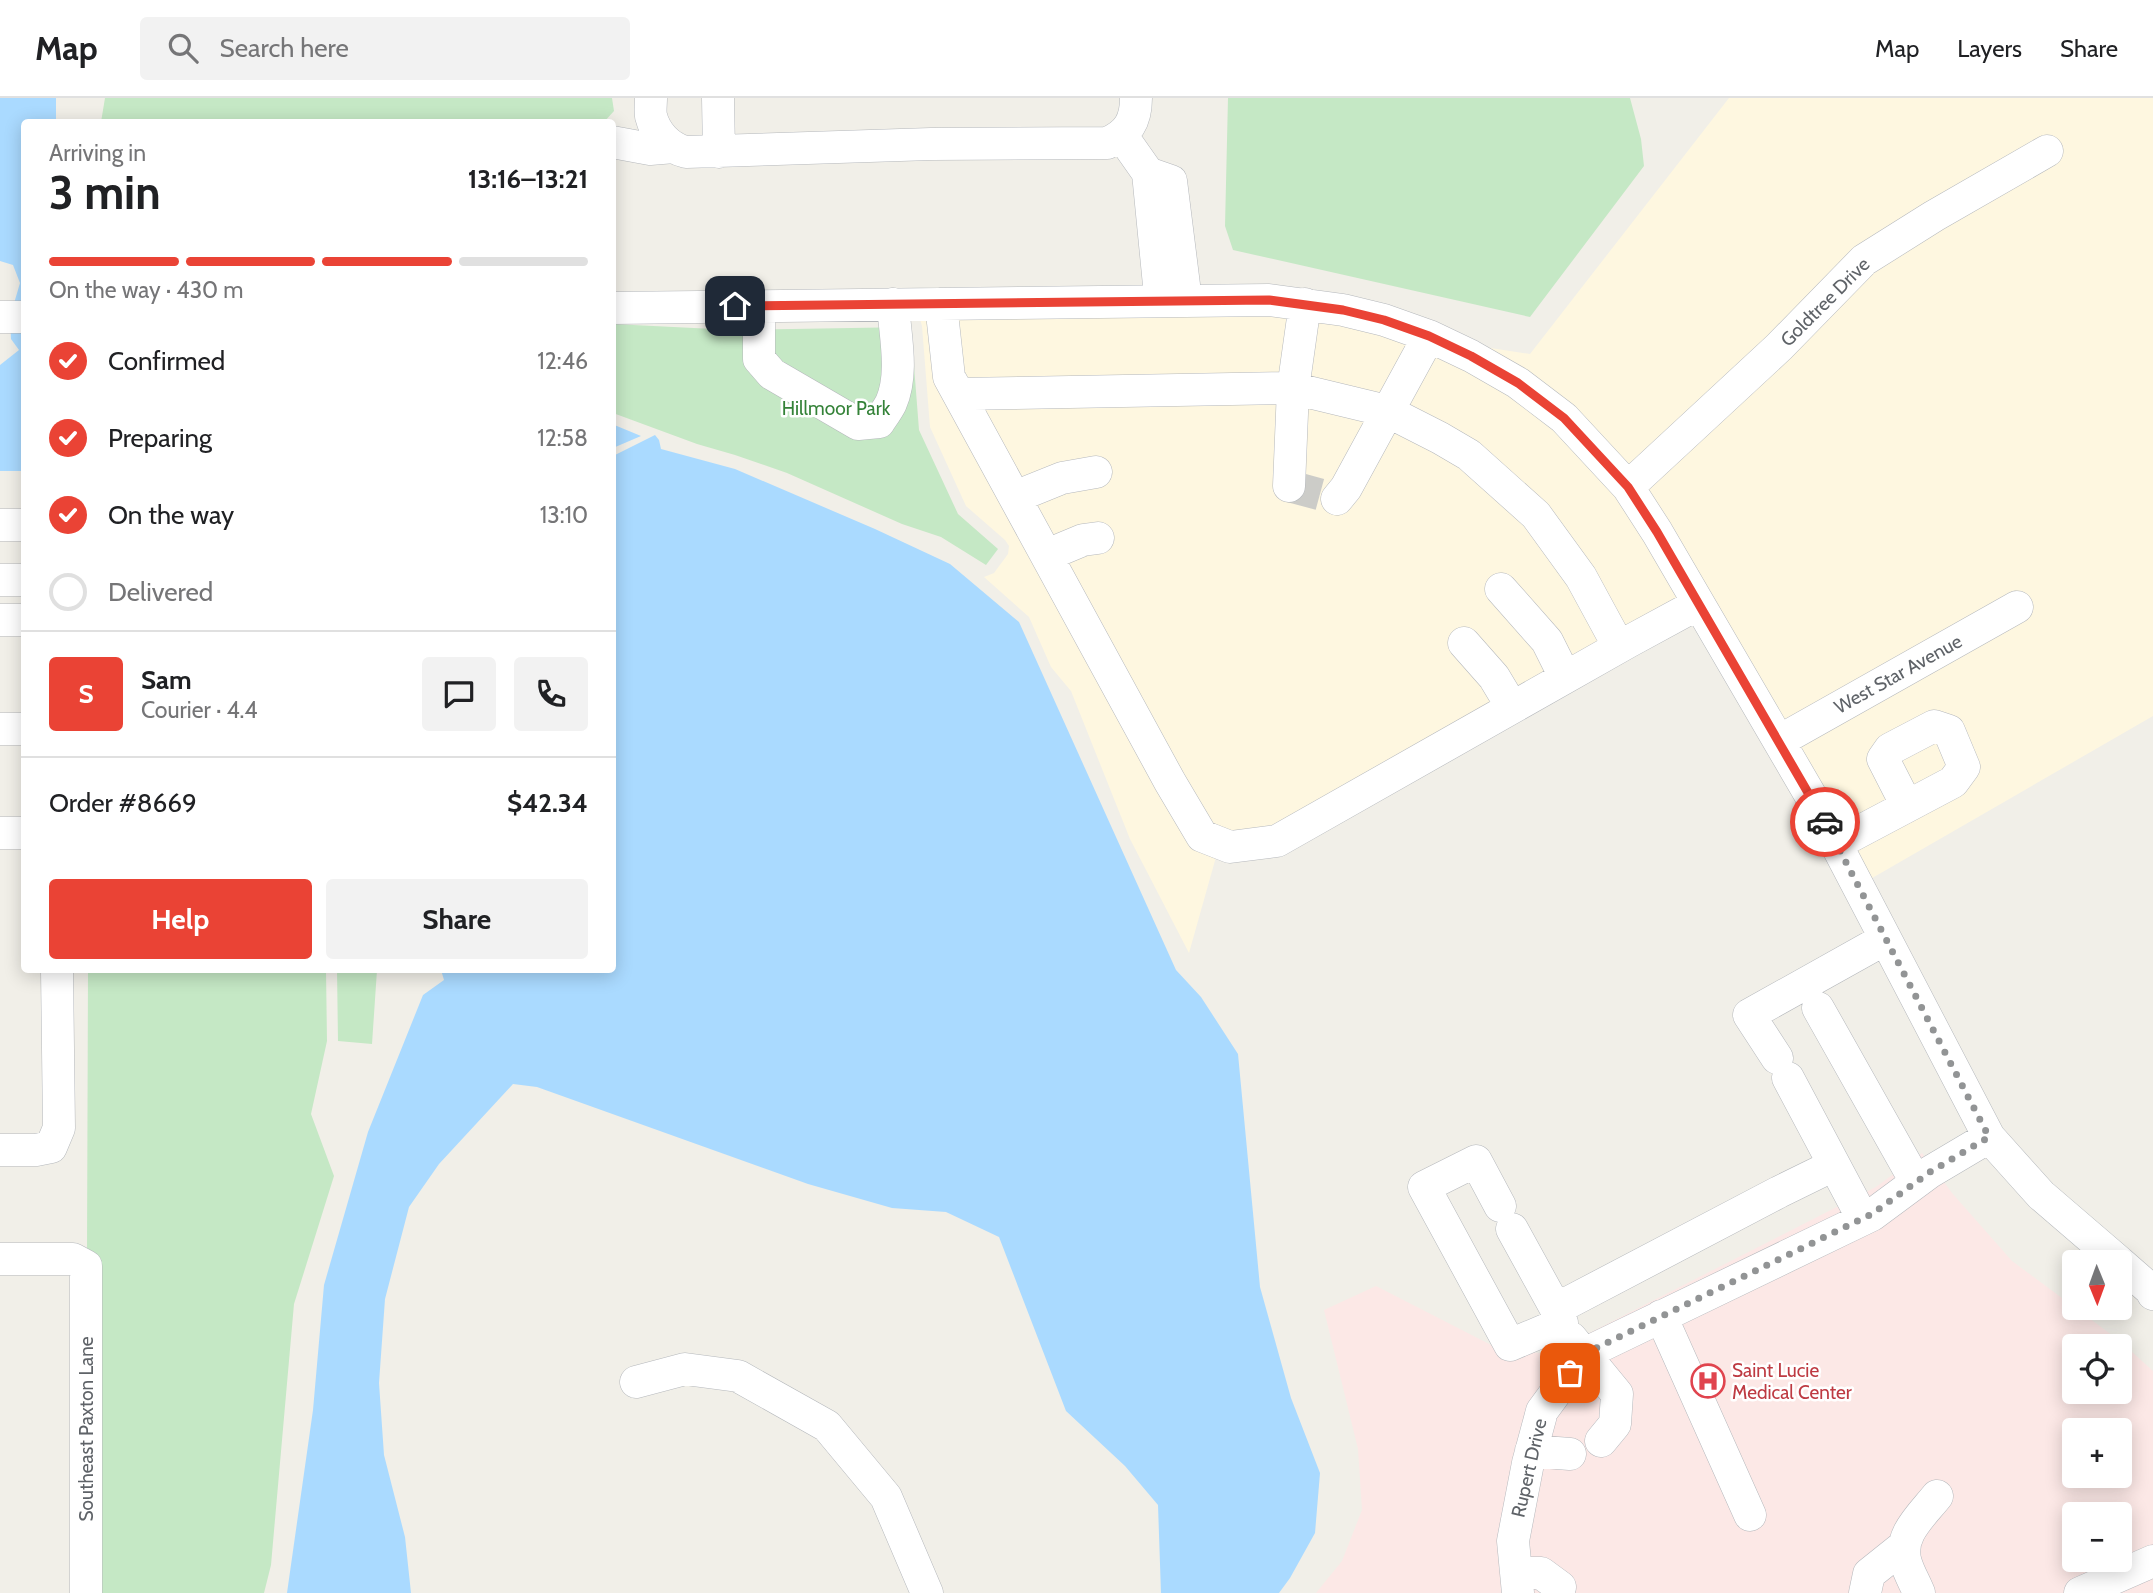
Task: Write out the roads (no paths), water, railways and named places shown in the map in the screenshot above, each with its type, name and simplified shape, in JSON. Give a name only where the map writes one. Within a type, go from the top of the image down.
[{"type":"street","points":[[651,98],[651,116],[662,138],[674,148]]},
{"type":"street","points":[[718,98],[719,152]]},
{"type":"street","points":[[616,143],[650,149],[674,148],[686,152],[931,144],[1107,143],[1128,131],[1135,116],[1136,98]]},
{"type":"street","points":[[1122,136],[1147,173],[1159,285],[1172,298]]},
{"type":"street","name":"Goldtree Drive","points":[[1628,487],[1779,347],[1864,260],[2047,151]]},
{"type":"street","points":[[616,308],[1172,298],[1269,300],[1343,310],[1384,320],[1429,336],[1518,383],[1564,418],[1628,487],[1779,741],[1836,844],[1989,1137],[2040,1195],[2105,1250]]},
{"type":"street","points":[[759,306],[760,359],[772,374],[858,424],[879,422],[891,402],[898,360],[892,304]]},
{"type":"street","points":[[942,304],[949,377],[1202,836],[1230,847],[1277,841],[1698,604]]},
{"type":"street","points":[[1289,486],[1293,389],[1305,304]]},
{"type":"street","points":[[1337,499],[1346,488],[1429,336]]},
{"type":"street","points":[[959,394],[1293,389],[1387,411],[1469,455],[1531,510],[1581,576],[1619,647]]},
{"type":"street","points":[[1015,497],[1062,478],[1096,472]]},
{"type":"street","points":[[0,525],[21,525]]},
{"type":"street","points":[[1047,555],[1083,540],[1098,538]]},
{"type":"street","points":[[0,580],[21,580]]},
{"type":"street","points":[[1501,589],[1547,641],[1565,677]]},
{"type":"street","name":"West Star Avenue","points":[[1779,741],[2017,607]]},
{"type":"street","points":[[0,621],[21,620]]},
{"type":"street","points":[[1464,643],[1494,677],[1512,707]]},
{"type":"street","points":[[0,729],[21,729]]},
{"type":"street","points":[[1836,844],[1907,806]]},
{"type":"street","points":[[0,833],[21,833]]},
{"type":"street","points":[[1863,1219],[1782,1068],[1749,1015],[1885,939]]},
{"type":"street","points":[[0,1150],[36,1150],[51,1147],[59,1128],[57,973]]},
{"type":"street","points":[[1818,1008],[1916,1182]]},
{"type":"street","name":"Rupert Drive","points":[[1517,1583],[1513,1541],[1542,1411],[1584,1354],[1863,1219],[1916,1182],[1989,1137]]},
{"type":"street","points":[[1601,1441],[1615,1424],[1617,1394],[1584,1354],[1559,1316],[1476,1161],[1424,1187],[1510,1345],[1559,1316],[1779,1192],[1835,1165]]},
{"type":"street","name":"Southeast Paxton Lane","points":[[0,1259],[73,1259],[86,1266],[86,1593]]},
{"type":"street","points":[[2132,1273],[2152,1291]]},
{"type":"street","points":[[1661,1316],[1750,1515]]},
{"type":"street","points":[[636,1382],[685,1369],[738,1376],[827,1426],[886,1497],[927,1593]]},
{"type":"street","points":[[1531,1451],[1570,1454]]},
{"type":"street","points":[[1919,1593],[1905,1562],[1904,1546],[1909,1532],[1937,1496]]},
{"type":"street","points":[[1864,1593],[1868,1574],[1904,1546]]},
{"type":"street","points":[[2080,1593],[2153,1561]]},
{"type":"street","points":[[1517,1583],[1541,1573],[1560,1587]]},
{"type":"water","points":[[0,98],[56,98],[56,119],[21,119],[21,471],[0,471],[0,365],[19,350],[11,339],[10,317],[20,283],[13,265],[0,261]]},
{"type":"water","points":[[616,426],[641,436],[616,447]]},
{"type":"water","points":[[655,435],[661,449],[735,469],[950,564],[1019,622],[1176,970],[1201,997],[1238,1054],[1260,1287],[1291,1398],[1320,1473],[1315,1533],[1279,1593],[1161,1593],[1158,1505],[1125,1466],[1066,1411],[999,1237],[946,1212],[892,1208],[808,1184],[537,1087],[513,1084],[439,1164],[409,1207],[385,1299],[379,1383],[384,1455],[405,1537],[411,1593],[287,1593],[313,1410],[324,1285],[368,1132],[423,995],[444,980],[442,973],[616,973],[616,454]]},
{"type":"tunnel","points":[[1289,486],[1337,499]]},
{"type":"place","name":"Saint Lucie Medical Center","points":[[1708,1381]]},
{"type":"park label","name":"Hillmoor Park","points":[[836,408]]}]
